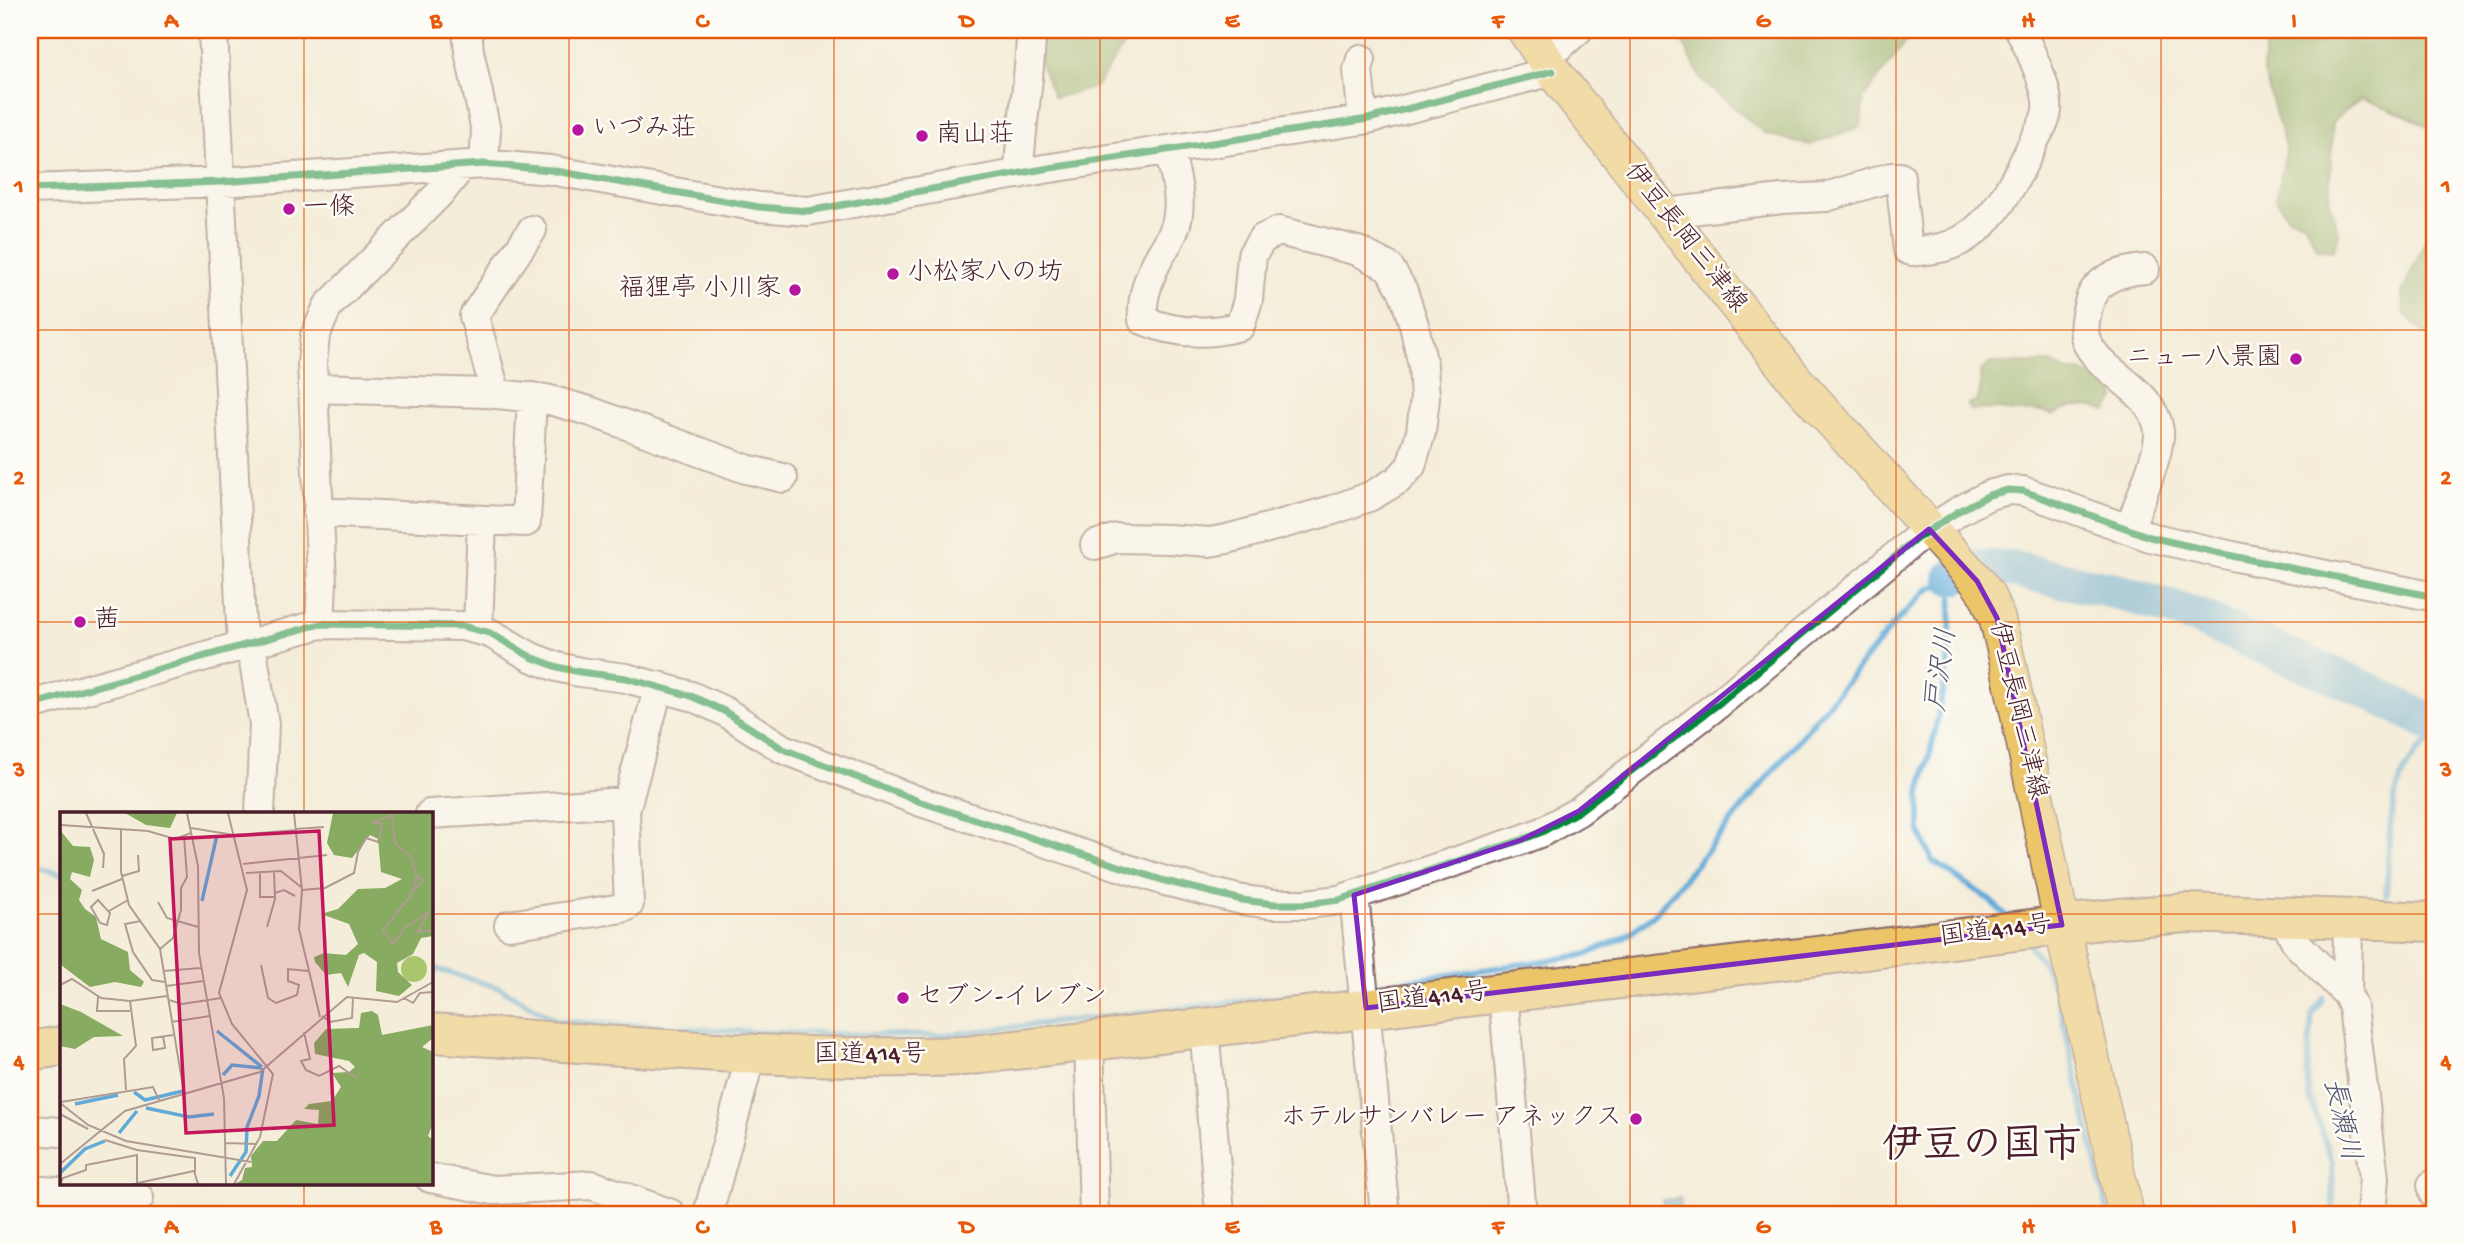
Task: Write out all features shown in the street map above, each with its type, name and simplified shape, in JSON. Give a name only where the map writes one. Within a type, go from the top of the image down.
[{"type":"highway","name":"国道414号","points":[[432,1033],[751,1054],[964,1056],[1203,1027],[1364,994],[1503,992],[2062,925],[2187,913],[2435,922]]},
{"type":"highway","points":[[30,1051],[60,1046]]},
{"type":"main road","name":"伊豆長岡三津線","points":[[1525,30],[1549,65],[1796,381],[1987,595],[1997,618],[2007,659],[2126,1214]]},
{"type":"street","points":[[213,30],[247,645],[264,724],[260,812]]},
{"type":"street","points":[[320,624],[322,583],[312,363],[314,336],[328,306],[442,191],[473,166],[486,131],[468,51],[467,30]]},
{"type":"street","points":[[1019,174],[1020,143],[1031,63],[1031,30]]},
{"type":"street","points":[[30,189],[221,182],[473,166],[550,170],[759,207],[808,211],[1019,174],[1363,120],[1549,65],[1578,30]]},
{"type":"street","points":[[1666,214],[1782,199],[1826,197],[1891,177],[1900,177],[1908,250],[1919,251],[1955,245],[1985,219],[2004,197],[2016,180],[2046,117],[2048,102],[2020,30]]},
{"type":"street","points":[[1362,59],[1358,70],[1363,120]]},
{"type":"street","points":[[1095,545],[1117,538],[1209,542],[1333,510],[1371,496],[1398,480],[1411,466],[1421,432],[1425,398],[1423,366],[1403,291],[1389,267],[1358,251],[1279,231],[1262,239],[1252,255],[1248,300],[1240,326],[1221,332],[1191,332],[1165,329],[1143,320],[1142,301],[1157,261],[1175,230],[1179,204],[1169,151]]},
{"type":"street","points":[[496,394],[474,316],[532,230]]},
{"type":"street","points":[[2129,529],[2159,433],[2155,416],[2139,394],[2093,352],[2085,338],[2085,317],[2091,295],[2102,282],[2115,275],[2145,269]]},
{"type":"street","points":[[313,388],[496,394],[559,402],[746,469],[783,478]]},
{"type":"street","points":[[318,512],[526,522],[531,397]]},
{"type":"street","points":[[30,705],[320,624],[403,624],[478,629],[556,667],[626,678],[691,696],[724,711],[783,749],[856,779],[1165,881],[1242,900],[1306,904],[1339,900],[1521,840],[1542,832],[1579,811],[1717,705],[1929,529],[1989,495],[2008,490],[2023,491],[2150,537],[2435,597]]},
{"type":"street","points":[[478,629],[482,520]]},
{"type":"street","points":[[509,925],[616,909],[629,904],[625,824],[627,802],[659,686]]},
{"type":"street","points":[[432,814],[627,802]]},
{"type":"street","points":[[1354,895],[1385,1214]]},
{"type":"street","points":[[2283,916],[2297,944],[2347,994],[2353,1007],[2374,1178],[2371,1214]]},
{"type":"street","points":[[2347,994],[2348,919]]},
{"type":"street","points":[[1503,992],[1522,1214]]},
{"type":"street","points":[[1203,1027],[1220,1214]]},
{"type":"street","points":[[1089,1041],[1094,1214]]},
{"type":"street","points":[[708,1214],[751,1054]]},
{"type":"street","points":[[30,1130],[60,1132]]},
{"type":"street","points":[[432,1178],[494,1190],[592,1185],[670,1214]]},
{"type":"street","points":[[2435,1185],[2432,1185],[2435,1196]]},
{"type":"street","points":[[30,1190],[139,1198]]},
{"type":"highlighted area","points":[[1929,529],[1977,581],[1997,618],[2062,925],[1366,1008],[1354,895],[1521,840],[1579,811]]},
{"type":"green space","points":[[1027,30],[1149,30],[1127,40],[1096,87],[1054,98]]},
{"type":"green space","points":[[1667,30],[1910,30],[1905,43],[1863,99],[1861,126],[1810,145],[1766,134],[1702,81],[1684,44]]},
{"type":"green space","points":[[2266,30],[2435,30],[2435,130],[2361,98],[2333,121],[2329,198],[2339,235],[2333,251],[2317,249],[2304,222],[2288,217],[2276,199],[2286,150],[2263,69]]},
{"type":"green space","points":[[2435,219],[2435,343],[2404,314],[2402,293]]},
{"type":"green space","points":[[1990,363],[2051,363],[2067,371],[2082,372],[2098,378],[2111,386],[2115,398],[2107,411],[2073,406],[2053,415],[2041,411],[1969,410],[1968,404],[1978,400],[1980,372]]},
{"type":"water","points":[[1680,1198],[1682,1214],[1664,1214],[1662,1200]]},
{"type":"waterway","name":"戸沢川","points":[[1953,577],[1973,568],[2010,569],[2120,592],[2192,615],[2363,688],[2435,725]]},
{"type":"waterway","name":"戸沢川","points":[[1953,577],[1948,664],[1920,793],[1920,832],[1933,861],[1987,898],[2009,918]]},
{"type":"waterway","points":[[1370,986],[1585,955],[1625,937],[1655,914],[1894,624],[1926,591],[1953,577]]},
{"type":"waterway","name":"長瀬川","points":[[2386,895],[2390,830],[2398,788],[2406,768],[2418,752],[2435,738]]},
{"type":"waterway","points":[[30,866],[60,874]]},
{"type":"waterway","name":"戸沢川","points":[[2028,943],[2045,966],[2057,994],[2107,1209]]},
{"type":"waterway","points":[[432,968],[500,988],[558,1021],[752,1032],[937,1036],[1356,988]]},
{"type":"waterway","name":"長瀬川","points":[[2323,998],[2312,1015],[2307,1074],[2309,1096],[2332,1162],[2333,1214]]},
{"type":"cycle path","points":[[30,189],[221,182],[484,164],[550,170],[759,207],[808,211],[1044,169],[1368,119],[1553,71]]},
{"type":"cycle path","points":[[30,705],[320,624],[462,626],[490,633],[531,657],[557,667],[626,678],[691,696],[724,711],[783,749],[921,802],[1165,881],[1242,900],[1306,904],[1339,900],[1521,840],[1542,832],[1579,811],[1717,705],[1916,539],[1989,495],[2008,490],[2023,491],[2150,537],[2435,597]]},
{"type":"place","name":"いづみ荘","points":[[578,130]]},
{"type":"place","name":"南山荘","points":[[922,136]]},
{"type":"place","name":"一條","points":[[289,209]]},
{"type":"place","name":"小松家八の坊","points":[[893,274]]},
{"type":"place","name":"福狸亭 小川家","points":[[795,290]]},
{"type":"place","name":"ニュー八景園","points":[[2296,359]]},
{"type":"place","name":"茜","points":[[80,622]]},
{"type":"place","name":"セブン-イレブン","points":[[903,998]]},
{"type":"place","name":"ホテルサンバレー アネックス","points":[[1636,1119]]},
{"type":"district","name":"伊豆の国市","points":[[1982,1148]]}]
